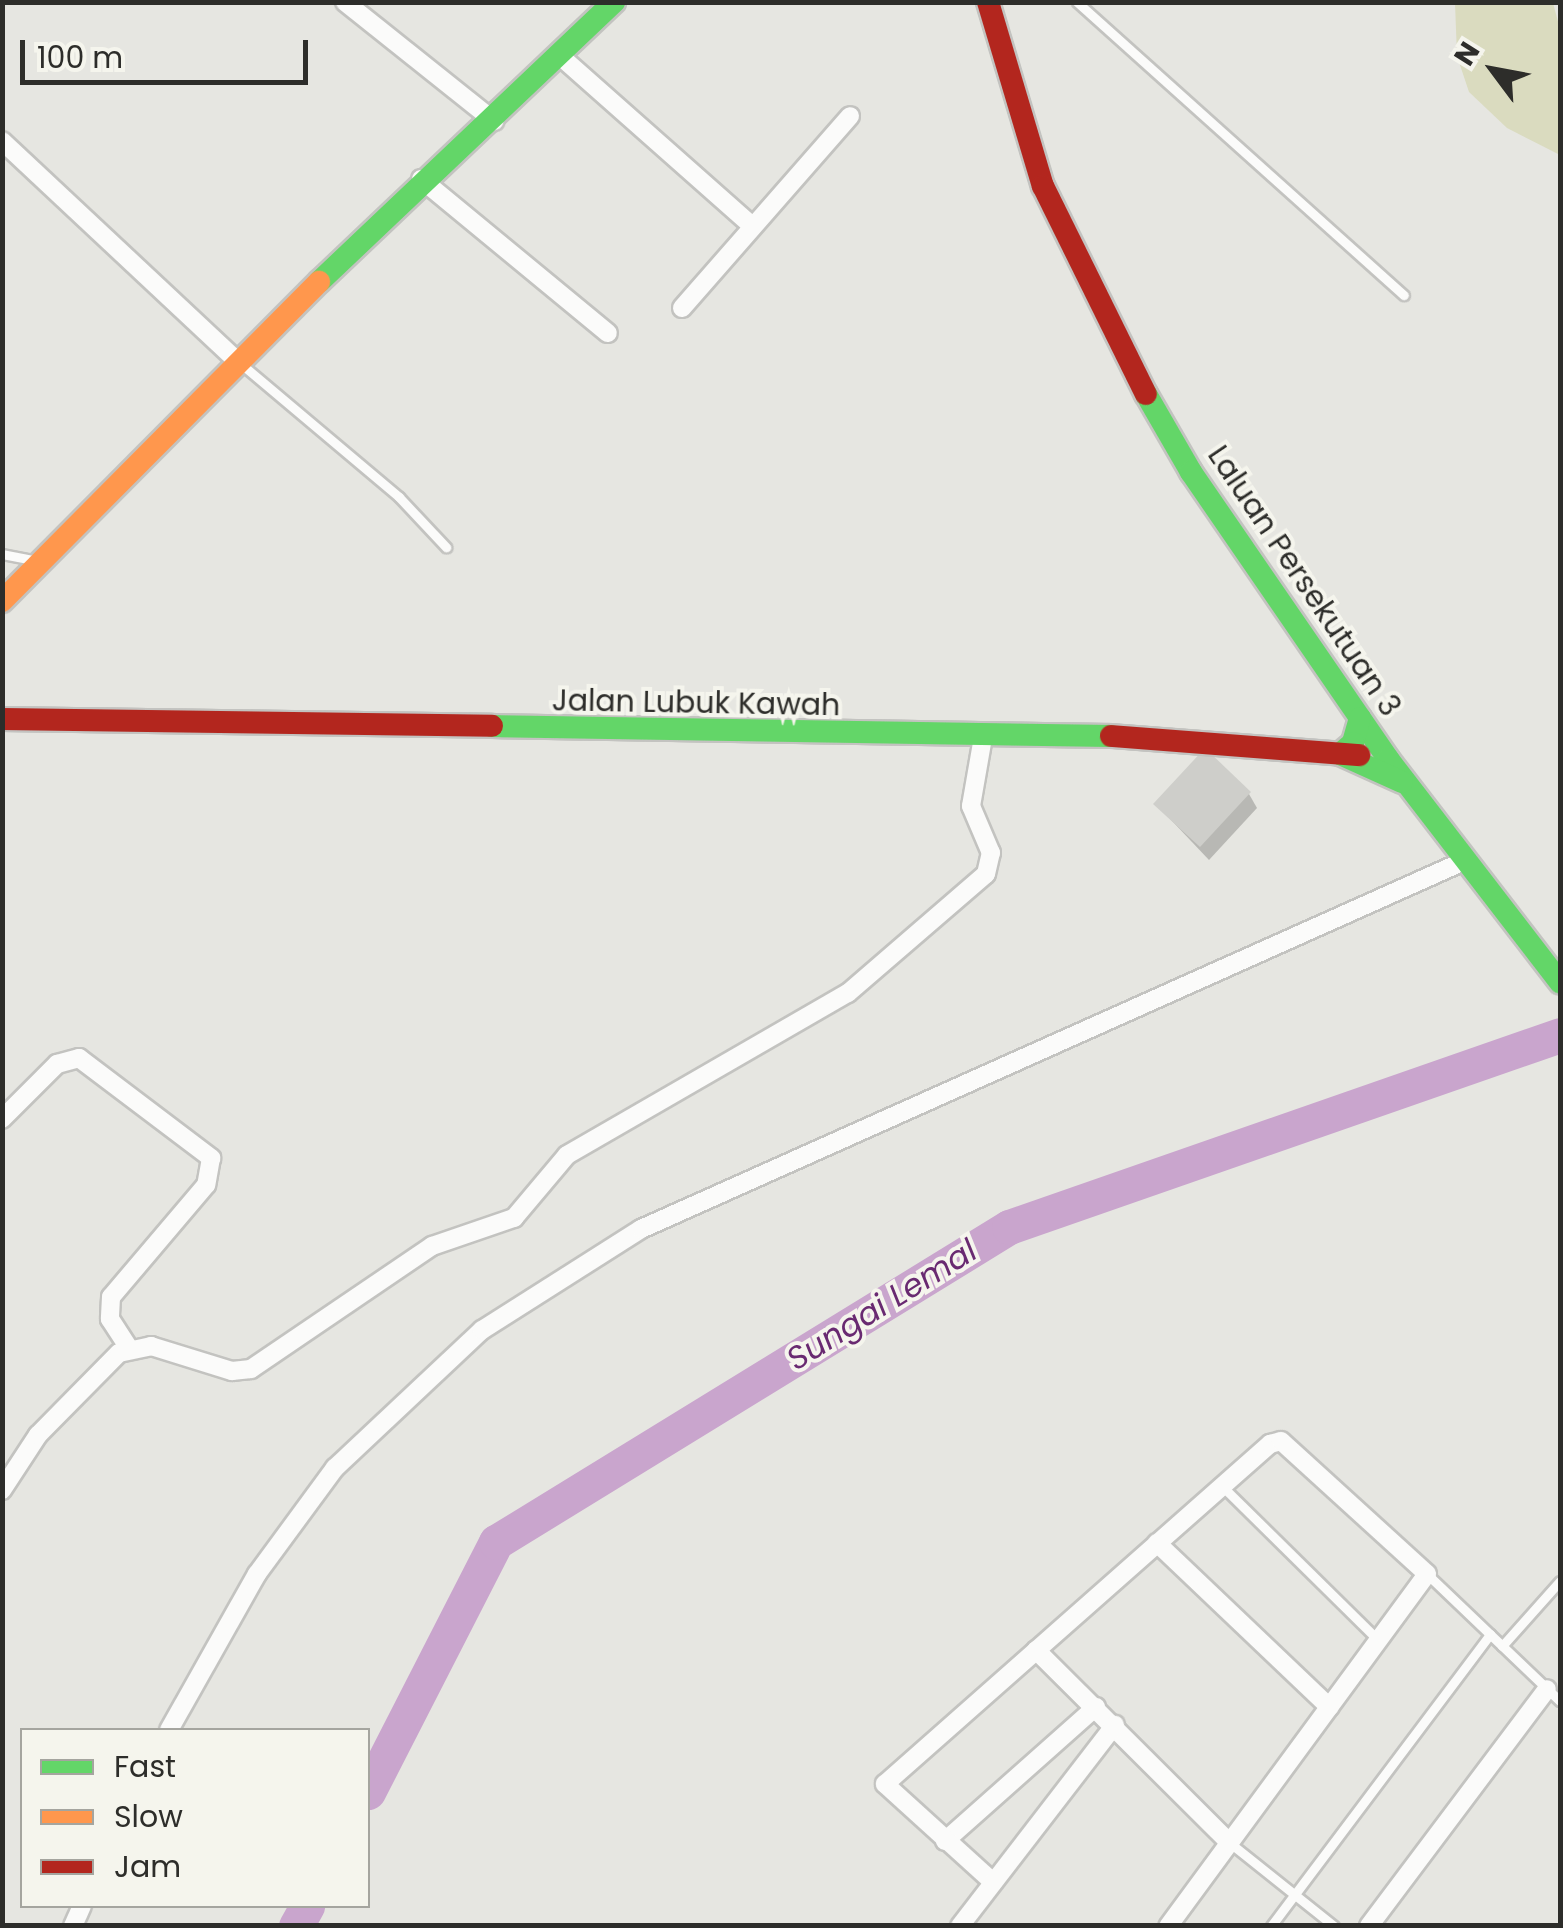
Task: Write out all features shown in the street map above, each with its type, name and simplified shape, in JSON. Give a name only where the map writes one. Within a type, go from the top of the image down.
[{"type":"main road","points":[[2,601],[421,180],[494,121],[614,2]]},
{"type":"main road","name":"Laluan Persekutuan 3","points":[[972,2],[1026,164],[1043,186]]},
{"type":"main road","name":"Laluan Persekutuan 3","points":[[988,2],[1043,186],[1094,302],[1191,472],[1406,784],[1560,982]]},
{"type":"main road","points":[[1360,718],[1357,736],[1340,754],[1406,784]]},
{"type":"main road","name":"Jalan Lubuk Kawah","points":[[2,719],[983,737],[1116,736],[1388,759]]},
{"type":"street","points":[[345,2],[494,121]]},
{"type":"street","points":[[559,55],[752,226]]},
{"type":"street","points":[[682,308],[850,116]]},
{"type":"street","points":[[2,141],[237,361]]},
{"type":"street","points":[[421,180],[608,333]]},
{"type":"street","points":[[4,1485],[38,1435],[129,1348],[151,1346],[232,1371],[251,1369],[432,1246],[514,1218],[567,1155],[848,993],[986,874],[992,854],[971,806],[983,737]]},
{"type":"street","points":[[170,1728],[257,1574],[326,1480],[391,1409],[482,1330],[641,1230],[1464,861]]},
{"type":"street","points":[[2,1119],[58,1064],[78,1058],[211,1158],[206,1185],[111,1297],[110,1318],[129,1348]]},
{"type":"street","points":[[994,1882],[885,1784],[1270,1444],[1291,1444],[1427,1574],[1168,1926]]},
{"type":"street","points":[[1157,1543],[1329,1707]]},
{"type":"street","points":[[1036,1650],[1229,1842]]},
{"type":"street","points":[[1369,1926],[1554,1695]]},
{"type":"street","points":[[945,1841],[1096,1707]]},
{"type":"street","points":[[960,1926],[1115,1725]]},
{"type":"lane","points":[[1077,2],[1404,295]]},
{"type":"lane","points":[[237,361],[400,497],[446,547]]},
{"type":"lane","points":[[2,554],[40,561]]},
{"type":"lane","points":[[1222,1486],[1378,1640]]},
{"type":"lane","points":[[1427,1574],[1554,1695]]},
{"type":"lane","points":[[1502,1646],[1560,1581]]},
{"type":"lane","points":[[1271,1926],[1490,1634]]},
{"type":"lane","points":[[1229,1842],[1334,1926]]},
{"type":"green space","points":[[1455,3],[1553,3],[1560,29],[1560,155],[1507,128],[1469,92],[1457,56]]},
{"type":"building","points":[[1205,748],[1251,792],[1200,847],[1153,804]]},
{"type":"waterway","name":"Sungai Lemal","points":[[370,1788],[496,1542],[1009,1227],[1560,1035]]},
{"type":"waterway","name":"Sungai Lemal","points":[[296,1926],[306,1908]]},
{"type":"traffic: fast","points":[[319,282],[614,2]]},
{"type":"traffic: fast","points":[[1146,394],[1191,472],[1388,759],[1560,982]]},
{"type":"traffic: fast","points":[[1360,718],[1353,743],[1340,754],[1402,782]]},
{"type":"traffic: fast","points":[[492,726],[1111,736]]},
{"type":"traffic: slow","points":[[2,601],[319,282]]},
{"type":"traffic: jam","points":[[988,2],[1043,186],[1146,394]]},
{"type":"traffic: jam","points":[[2,719],[492,726]]},
{"type":"traffic: jam","points":[[1111,736],[1359,755]]}]
